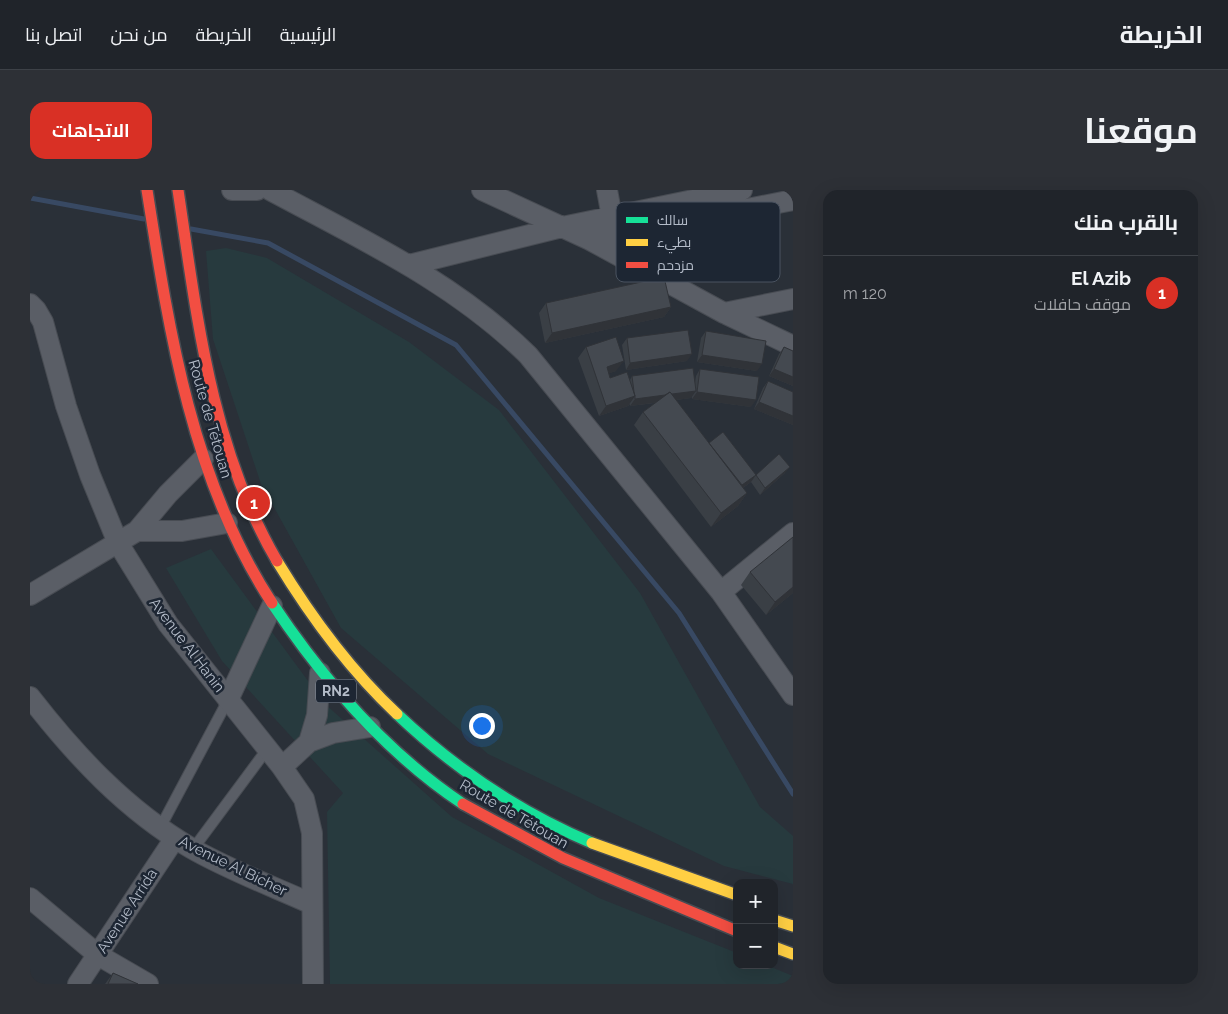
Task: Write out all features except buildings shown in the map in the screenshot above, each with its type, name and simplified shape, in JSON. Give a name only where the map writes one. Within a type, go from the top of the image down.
[{"type":"highway","name":"Route de Tétouan","points":[[179,191],[205,364],[223,435],[244,494],[271,554],[300,600],[334,646],[379,697],[422,738],[470,775],[524,809],[579,837],[660,870],[733,894]]},
{"type":"highway","name":"Route de Tétouan","points":[[148,194],[158,261],[182,386],[203,459],[227,523],[272,606],[320,673],[370,726],[412,764],[461,803],[557,857],[629,889],[733,930]]},
{"type":"highway","points":[[660,870],[733,903]]},
{"type":"highway","points":[[629,889],[733,921]]},
{"type":"highway","points":[[778,921],[793,926]]},
{"type":"highway","points":[[778,936],[793,942]]},
{"type":"highway","points":[[778,948],[793,954]]},
{"type":"street","points":[[232,190],[257,190]]},
{"type":"street","points":[[270,190],[409,265],[467,302],[528,355],[721,592],[793,695]]},
{"type":"street","points":[[482,190],[506,196],[562,228],[616,254]]},
{"type":"street","points":[[607,190],[612,217]]},
{"type":"street","points":[[674,202],[707,194],[742,190]]},
{"type":"street","points":[[780,203],[793,200]]},
{"type":"street","points":[[409,265],[616,216]]},
{"type":"street","points":[[590,240],[616,235]]},
{"type":"street","points":[[667,282],[724,313],[793,346]]},
{"type":"street","points":[[724,313],[793,299]]},
{"type":"street","name":"Avenue Al Hanin","points":[[30,304],[43,322],[66,406],[90,476],[118,543],[168,624],[298,788],[310,819],[313,984]]},
{"type":"street","points":[[30,595],[137,531],[168,494],[203,459]]},
{"type":"street","points":[[137,531],[182,531],[227,523]]},
{"type":"street","points":[[721,592],[793,533]]},
{"type":"street","points":[[228,700],[272,606]]},
{"type":"street","points":[[309,742],[318,715],[320,673]]},
{"type":"street","name":"Avenue Al Bicher","points":[[30,697],[57,732],[106,785],[167,833],[193,849],[312,904]]},
{"type":"street","points":[[282,767],[309,742],[333,733],[370,726]]},
{"type":"street","name":"Avenue Arrida","points":[[78,984],[98,955],[167,833]]},
{"type":"street","points":[[30,898],[98,955],[148,984]]},
{"type":"lane","points":[[167,833],[228,700]]},
{"type":"lane","points":[[193,849],[268,748]]},
{"type":"green space","points":[[226,248],[267,258],[409,342],[499,410],[640,593],[760,807],[793,836],[793,884],[724,866],[488,754],[341,628],[261,484],[213,339],[206,251]]},
{"type":"green space","points":[[211,549],[325,704],[452,817],[599,898],[733,951],[733,969],[776,969],[793,976],[793,984],[330,984],[327,812],[343,793],[222,661],[166,568]]},
{"type":"waterway","points":[[30,198],[144,219]]},
{"type":"waterway","points":[[191,229],[268,243],[456,345],[679,613],[793,794]]},
{"type":"traffic: fast","points":[[272,603],[313,660],[358,713],[408,762],[463,804]]},
{"type":"traffic: fast","points":[[397,714],[442,753],[489,788],[539,818],[592,843]]},
{"type":"traffic: slow","points":[[277,561],[303,602],[332,642],[379,697],[397,714]]},
{"type":"traffic: slow","points":[[592,843],[733,894]]},
{"type":"traffic: slow","points":[[778,921],[793,926]]},
{"type":"traffic: slow","points":[[778,948],[793,954]]},
{"type":"traffic: jam","points":[[147,190],[175,350],[203,456],[222,507],[245,556],[272,603]]},
{"type":"traffic: jam","points":[[178,190],[200,333],[222,427],[236,473],[255,518],[277,561]]},
{"type":"traffic: jam","points":[[463,804],[563,858],[733,929]]},
{"type":"place","name":"El Azib","points":[[254,503]]}]
